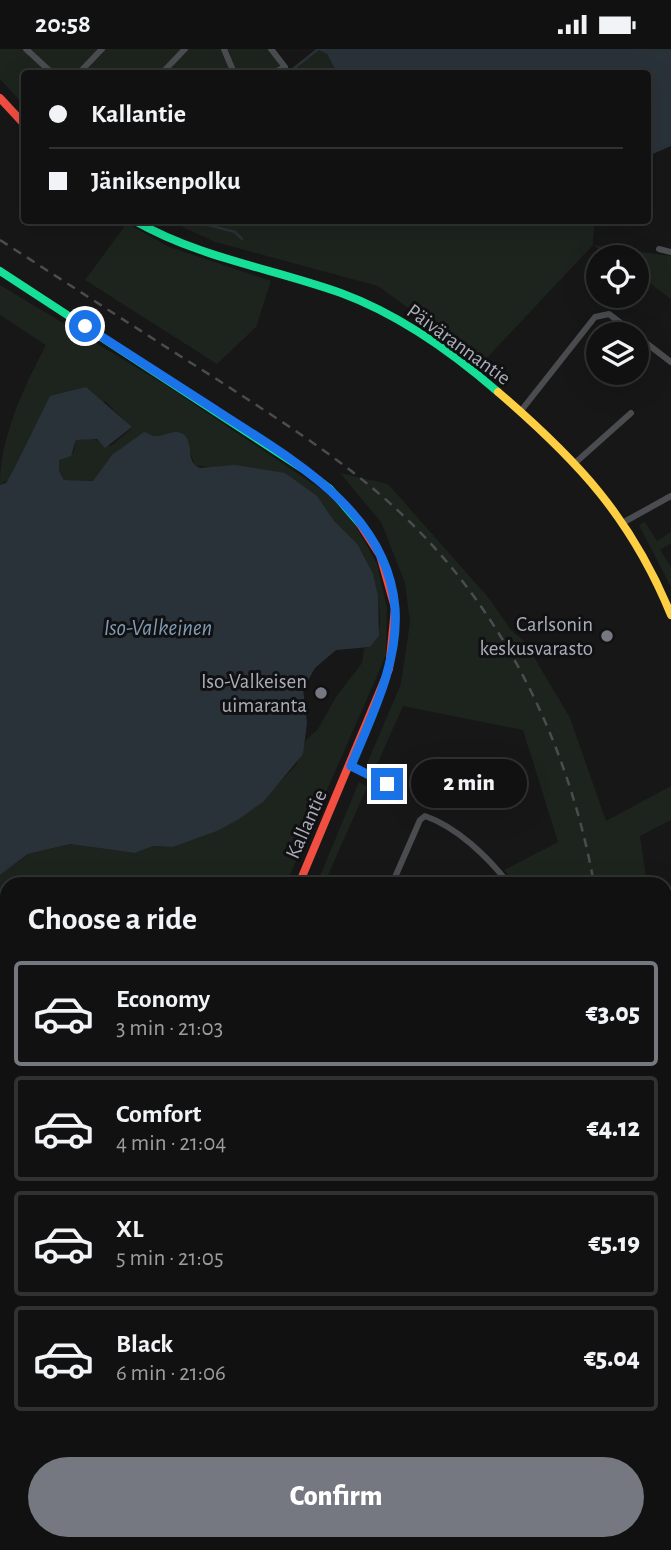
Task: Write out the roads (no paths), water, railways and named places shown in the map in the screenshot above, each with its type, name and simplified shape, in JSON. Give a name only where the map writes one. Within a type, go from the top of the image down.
[{"type":"main road","points":[[0,97],[21,121]]},
{"type":"main road","name":"Päivärannantie","points":[[141,224],[185,247],[340,293],[374,306],[445,351],[520,412],[575,463],[624,521],[660,588],[671,615]]},
{"type":"main road","name":"Kallantie","points":[[0,271],[293,462],[330,489],[367,533],[380,555],[395,608],[394,637],[388,669],[351,766],[304,877]]},
{"type":"street","points":[[26,49],[49,70]]},
{"type":"street","points":[[82,70],[102,49]]},
{"type":"street","points":[[165,70],[185,49]]},
{"type":"street","points":[[224,49],[233,70]]},
{"type":"street","points":[[271,49],[285,67],[279,70]]},
{"type":"street","points":[[659,249],[671,252]]},
{"type":"street","points":[[591,322],[595,317],[609,314],[619,322]]},
{"type":"street","points":[[520,412],[586,328]]},
{"type":"street","points":[[649,345],[671,362]]},
{"type":"street","points":[[575,463],[631,413]]},
{"type":"street","points":[[624,521],[670,499]]},
{"type":"street","points":[[351,766],[387,784]]},
{"type":"street","points":[[395,877],[420,820],[425,816],[468,842],[504,877]]},
{"type":"water","points":[[317,49],[671,49],[671,146],[651,155],[651,70],[335,70],[327,54]]},
{"type":"water","name":"Iso-Valkeinen","points":[[86,387],[132,427],[105,448],[97,439],[76,440],[71,456],[59,460],[59,471],[64,480],[93,481],[112,455],[144,432],[155,436],[176,432],[183,434],[187,438],[192,461],[200,468],[235,465],[285,473],[317,496],[334,521],[358,545],[373,574],[378,596],[379,636],[370,647],[336,650],[315,668],[303,689],[307,723],[303,754],[264,801],[239,819],[217,831],[173,847],[153,846],[135,853],[70,844],[28,854],[0,875],[0,485],[6,483],[13,471],[50,396]]},
{"type":"waterway","points":[[292,70],[318,49]]},
{"type":"waterway","points":[[207,224],[235,232],[242,239]]},
{"type":"railway","points":[[0,240],[309,440],[374,489],[432,545],[467,587],[498,632],[525,679],[548,728],[567,779],[583,831],[593,877]]},
{"type":"place","name":"Carlsonin keskusvarasto","points":[[607,636]]},
{"type":"place","name":"Iso-Valkeisen uimaranta","points":[[321,693]]}]
